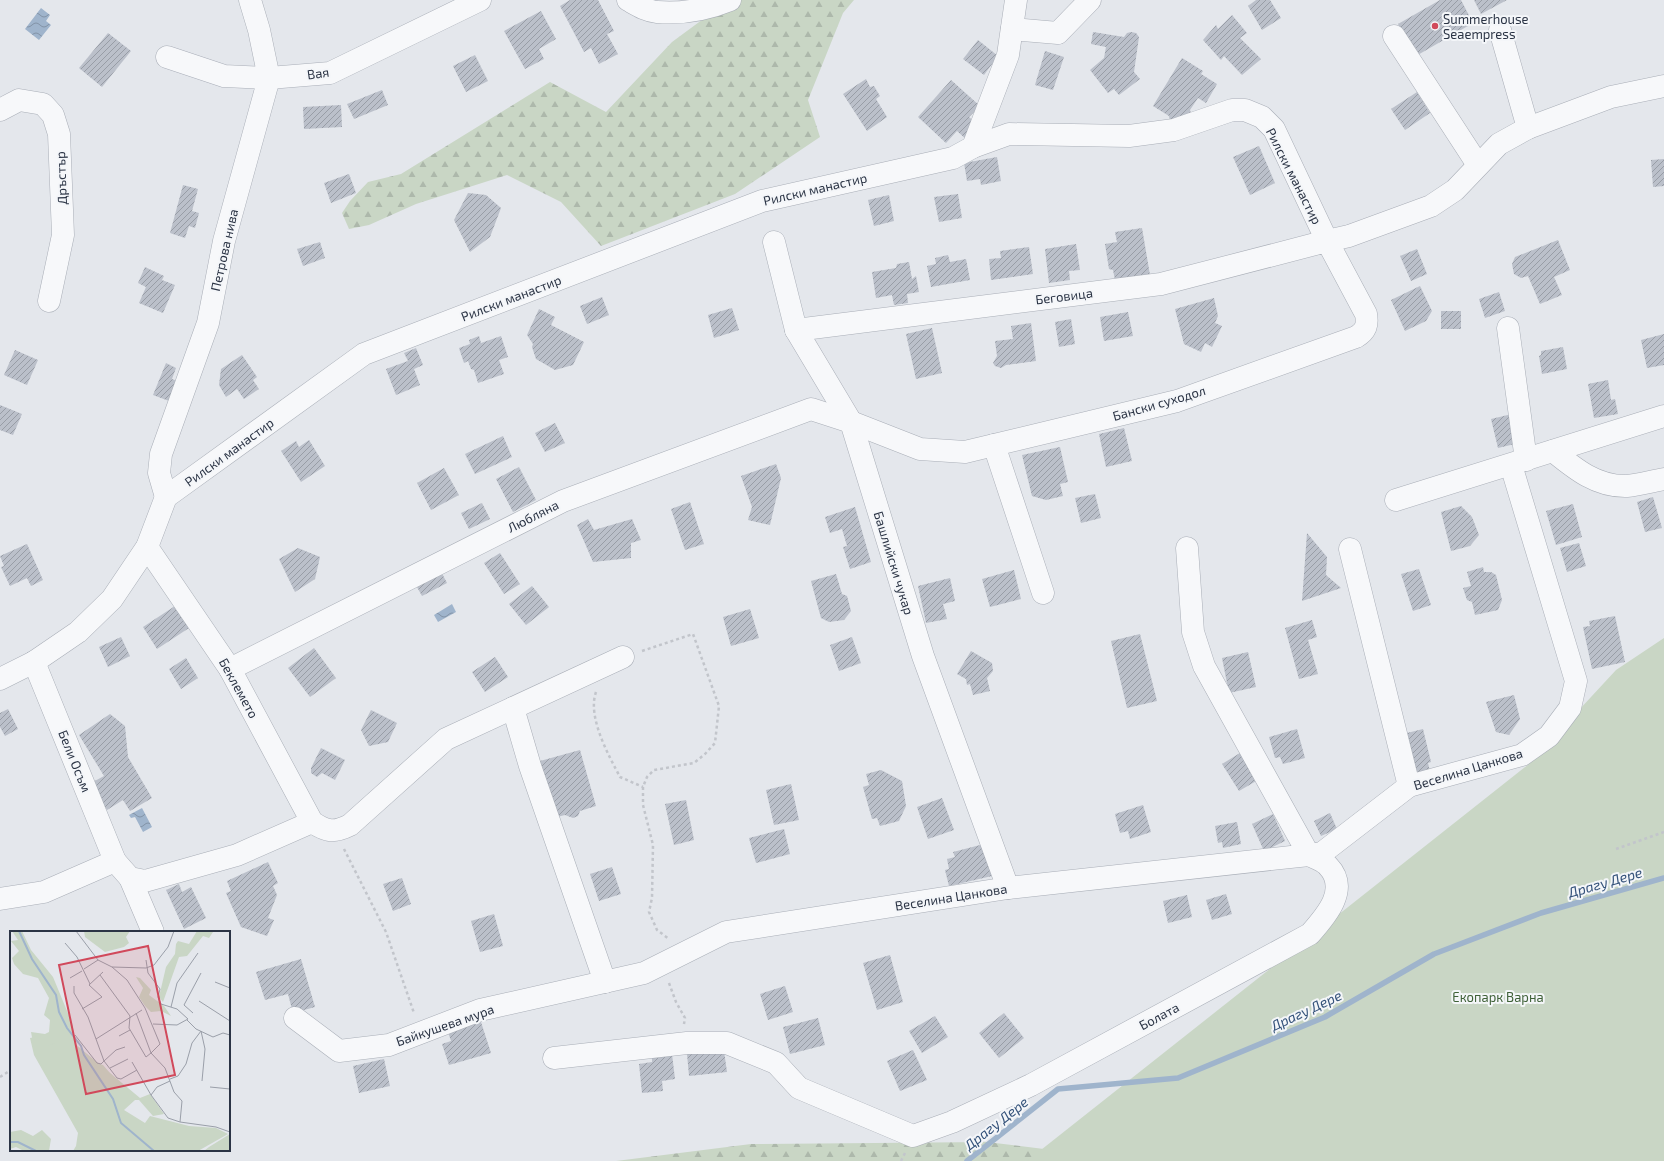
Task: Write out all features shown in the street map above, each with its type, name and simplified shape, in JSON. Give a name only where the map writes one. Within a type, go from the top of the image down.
[{"type":"street","name":"Петрова нива","points":[[166,497],[159,473],[161,454],[208,323],[224,241],[269,78],[259,30],[250,0]]},
{"type":"street","name":"Вая","points":[[167,57],[224,76],[269,78],[330,73],[480,0]]},
{"type":"street","points":[[628,0],[641,7],[656,12],[713,7],[730,0]]},
{"type":"street","points":[[973,147],[1008,55],[1016,0]]},
{"type":"street","points":[[1012,29],[1058,33],[1090,0]]},
{"type":"street","points":[[1500,30],[1528,128]]},
{"type":"street","points":[[1394,36],[1478,165]]},
{"type":"street","points":[[1327,241],[1349,236],[1431,206],[1455,190],[1499,144],[1528,128],[1611,97],[1664,86]]},
{"type":"street","name":"Дръстър","points":[[0,110],[19,100],[43,104],[53,115],[60,134],[63,235],[49,301]]},
{"type":"street","name":"Рилски манастир","points":[[166,497],[364,354],[762,201],[953,158],[973,147],[1009,134],[1137,135],[1174,130],[1232,110],[1245,110],[1262,118],[1274,129],[1327,241]]},
{"type":"street","name":"Беговица","points":[[796,330],[1162,284],[1327,241]]},
{"type":"street","name":"Бански суходол","points":[[851,422],[920,450],[965,452],[1177,401],[1356,337],[1364,332],[1368,322],[1366,314],[1327,241]]},
{"type":"street","name":"Башлийски чукар","points":[[774,242],[796,330],[851,422],[923,656],[1008,888]]},
{"type":"street","name":"Веселина Цанкова","points":[[605,982],[644,973],[726,932],[1008,888],[1322,853],[1409,786],[1522,755],[1549,736],[1570,708],[1576,681],[1519,462],[1508,328]]},
{"type":"street","name":"Любляна","points":[[230,669],[563,501],[811,409],[851,422]]},
{"type":"street","points":[[1396,500],[1664,416]]},
{"type":"street","points":[[994,445],[1043,593]]},
{"type":"street","points":[[1553,451],[1574,468],[1600,483],[1627,486],[1664,479]]},
{"type":"street","points":[[0,679],[34,662],[78,632],[112,599],[147,548],[166,497]]},
{"type":"street","name":"Беклемето","points":[[147,548],[198,620],[230,669],[318,826]]},
{"type":"street","points":[[1187,548],[1193,632],[1204,666],[1309,855]]},
{"type":"street","points":[[1350,549],[1409,786]]},
{"type":"street","points":[[130,878],[146,881],[237,854],[318,826],[340,830],[350,825],[446,738],[623,657]]},
{"type":"street","name":"Бели Осъм","points":[[34,662],[115,861],[130,878]]},
{"type":"street","points":[[513,708],[533,774],[605,982]]},
{"type":"street","name":"Болата","points":[[670,1045],[727,1043],[776,1063],[799,1088],[913,1136],[952,1122],[1031,1085],[1310,934],[1328,914],[1338,890],[1336,877],[1328,865],[1309,855]]},
{"type":"street","points":[[0,899],[44,892],[115,861]]},
{"type":"street","points":[[130,878],[153,931]]},
{"type":"street","name":"Байкушева мура","points":[[294,1018],[339,1051],[389,1045],[480,1010],[605,982]]},
{"type":"street","points":[[554,1058],[670,1045]]},
{"type":"path","points":[[623,657],[693,634],[719,706],[715,744],[694,763],[654,770],[647,777],[643,787],[643,805],[653,845],[652,898],[649,912],[657,930],[685,952]]},
{"type":"path","points":[[598,688],[595,695],[595,713],[603,745],[620,777],[643,787]]},
{"type":"path","points":[[318,826],[344,850],[386,932],[421,1033]]},
{"type":"path","points":[[1616,849],[1664,832]]},
{"type":"path","points":[[662,963],[676,1002],[685,1018],[681,1037],[670,1045]]},
{"type":"path","points":[[0,1077],[10,1071]]},
{"type":"green space","points":[[729,0],[854,0],[843,13],[808,100],[820,137],[735,194],[601,246],[561,202],[507,175],[416,204],[369,225],[349,229],[342,213],[350,201],[368,182],[401,174],[550,82],[606,112],[672,42]]},
{"type":"green space","name":"Екопарк Варна","points":[[1664,638],[1664,1161],[1027,1161],[1529,764],[1616,670]]},
{"type":"green space","points":[[987,1142],[1140,1161],[616,1161],[751,1144]]},
{"type":"water","points":[[41,8],[50,15],[46,21],[51,25],[39,40],[25,29]]},
{"type":"water","points":[[452,604],[456,612],[438,622],[434,615]]},
{"type":"water","points":[[142,808],[152,827],[143,832],[135,817],[131,818],[129,815]]},
{"type":"building","points":[[570,0],[598,0],[614,31],[607,34],[618,54],[599,64],[591,48],[584,52],[560,6]]},
{"type":"building","points":[[1256,0],[1270,0],[1281,18],[1262,30],[1248,6]]},
{"type":"building","points":[[1440,0],[1461,0],[1473,23],[1416,56],[1398,24]]},
{"type":"building","points":[[1474,0],[1507,0],[1481,14]]},
{"type":"building","points":[[541,11],[556,39],[539,49],[544,59],[525,69],[504,31]]},
{"type":"building","points":[[1232,15],[1247,33],[1240,38],[1261,59],[1242,75],[1224,56],[1221,60],[1203,40],[1216,25],[1218,29]]},
{"type":"building","points":[[1093,32],[1124,37],[1127,33],[1131,32],[1136,33],[1139,37],[1134,72],[1140,79],[1119,95],[1114,89],[1108,93],[1090,70],[1104,58],[1106,47],[1091,44]]},
{"type":"building","points":[[108,33],[131,51],[102,87],[79,68]]},
{"type":"building","points":[[978,40],[998,56],[984,75],[963,59]]},
{"type":"building","points":[[1045,51],[1064,57],[1053,90],[1035,85]]},
{"type":"building","points":[[475,55],[488,81],[466,92],[453,66]]},
{"type":"building","points":[[1182,58],[1203,71],[1201,74],[1217,84],[1206,103],[1198,98],[1190,110],[1192,117],[1170,122],[1169,116],[1153,106]]},
{"type":"building","points":[[866,79],[870,87],[874,86],[880,96],[876,99],[887,117],[867,131],[843,94]]},
{"type":"building","points":[[951,80],[980,106],[969,117],[979,126],[967,140],[957,131],[946,143],[918,117]]},
{"type":"building","points":[[382,90],[388,105],[354,119],[347,104]]},
{"type":"building","points":[[1417,92],[1430,113],[1405,130],[1391,109]]},
{"type":"building","points":[[341,105],[342,127],[304,129],[303,107]]},
{"type":"building","points":[[1259,146],[1275,183],[1250,195],[1233,157]]},
{"type":"building","points":[[997,157],[1001,181],[981,185],[980,179],[967,181],[964,163]]},
{"type":"building","points":[[1664,159],[1664,186],[1653,187],[1651,160]]},
{"type":"building","points":[[349,174],[356,193],[331,203],[324,183]]},
{"type":"building","points":[[183,185],[198,189],[192,211],[199,213],[195,228],[189,226],[185,238],[170,233]]},
{"type":"building","points":[[468,193],[486,195],[501,208],[490,237],[470,252],[454,220]]},
{"type":"building","points":[[958,194],[962,218],[939,222],[934,197]]},
{"type":"building","points":[[889,195],[894,221],[874,226],[868,200]]},
{"type":"building","points":[[1142,228],[1150,275],[1115,280],[1113,270],[1109,269],[1105,244],[1117,242],[1115,232]]},
{"type":"building","points":[[1558,240],[1570,270],[1554,277],[1562,295],[1540,304],[1528,276],[1521,278],[1514,274],[1512,264],[1515,257]]},
{"type":"building","points":[[320,242],[325,258],[303,266],[297,249]]},
{"type":"building","points":[[1076,244],[1080,270],[1069,271],[1070,280],[1049,283],[1045,249]]},
{"type":"building","points":[[1029,247],[1033,274],[991,280],[989,259],[1001,258],[1000,251]]},
{"type":"building","points":[[1417,249],[1427,274],[1411,281],[1400,256]]},
{"type":"building","points":[[948,255],[950,262],[966,259],[970,280],[931,287],[927,266],[936,264],[935,258]]},
{"type":"building","points":[[909,262],[912,279],[916,276],[919,292],[907,294],[908,303],[894,305],[892,295],[876,298],[872,272],[896,268],[897,264]]},
{"type":"building","points":[[145,267],[164,276],[162,280],[175,285],[163,313],[139,303],[146,287],[138,283]]},
{"type":"building","points":[[1420,286],[1432,311],[1426,321],[1405,331],[1391,300]]},
{"type":"building","points":[[1499,292],[1505,311],[1485,318],[1479,299]]},
{"type":"building","points":[[602,297],[609,315],[587,324],[580,306]]},
{"type":"building","points":[[1214,298],[1218,316],[1215,323],[1222,326],[1212,347],[1205,343],[1201,352],[1184,344],[1175,309]]},
{"type":"building","points":[[732,308],[739,330],[714,338],[708,315]]},
{"type":"building","points":[[539,309],[555,317],[551,325],[584,342],[573,365],[555,370],[536,359],[532,347],[533,344],[527,335]]},
{"type":"building","points":[[1441,311],[1461,311],[1461,329],[1441,329]]},
{"type":"building","points":[[1128,312],[1133,336],[1104,341],[1100,317]]},
{"type":"building","points":[[1071,319],[1075,344],[1059,347],[1055,322]]},
{"type":"building","points":[[1031,323],[1036,361],[1006,365],[1001,368],[995,366],[993,363],[997,356],[995,341],[1013,339],[1011,326]]},
{"type":"building","points":[[932,328],[942,373],[916,379],[906,334]]},
{"type":"building","points":[[1664,334],[1664,365],[1647,368],[1641,340]]},
{"type":"building","points":[[479,336],[481,343],[501,336],[508,357],[499,360],[504,374],[478,383],[474,370],[471,369],[468,361],[464,363],[459,348],[470,344],[469,340]]},
{"type":"building","points":[[1563,347],[1567,369],[1542,374],[1539,356],[1541,355],[1541,351]]},
{"type":"building","points":[[416,348],[423,365],[414,369],[420,385],[396,395],[386,369],[408,361],[404,353]]},
{"type":"building","points":[[15,350],[38,360],[27,385],[4,375]]},
{"type":"building","points":[[242,355],[257,377],[253,380],[259,389],[244,399],[237,389],[226,397],[219,385],[221,369]]},
{"type":"building","points":[[166,363],[176,368],[172,379],[177,381],[169,401],[153,395]]},
{"type":"building","points":[[1608,380],[1611,400],[1615,399],[1618,414],[1594,418],[1588,384]]},
{"type":"building","points":[[0,405],[22,414],[13,435],[0,430]]},
{"type":"building","points":[[1512,414],[1519,443],[1498,448],[1491,419]]},
{"type":"building","points":[[555,423],[565,443],[545,452],[535,433]]},
{"type":"building","points":[[1124,428],[1132,461],[1106,467],[1099,434]]},
{"type":"building","points":[[503,436],[512,457],[475,474],[465,454]]},
{"type":"building","points":[[309,440],[325,466],[301,482],[281,451],[296,441],[299,447]]},
{"type":"building","points":[[1060,447],[1068,482],[1060,484],[1063,496],[1046,500],[1032,496],[1022,455]]},
{"type":"building","points":[[776,464],[781,478],[770,525],[748,520],[752,507],[741,476]]},
{"type":"building","points":[[519,467],[536,500],[513,512],[496,479]]},
{"type":"building","points":[[444,468],[459,495],[431,510],[417,483]]},
{"type":"building","points":[[1095,494],[1101,518],[1081,523],[1075,498]]},
{"type":"building","points":[[1653,497],[1662,528],[1645,532],[1637,502]]},
{"type":"building","points":[[690,502],[704,544],[685,550],[671,509]]},
{"type":"building","points":[[482,503],[490,519],[469,529],[461,513]]},
{"type":"building","points":[[1573,504],[1582,537],[1556,545],[1546,511]]},
{"type":"building","points":[[1461,506],[1472,517],[1479,535],[1470,546],[1451,551],[1441,512]]},
{"type":"building","points":[[855,507],[871,562],[850,569],[843,547],[847,546],[842,529],[830,533],[825,517]]},
{"type":"building","points":[[588,519],[594,530],[632,519],[641,540],[631,543],[631,558],[593,562],[577,525]]},
{"type":"building","points":[[1307,533],[1327,557],[1326,575],[1341,588],[1302,601]]},
{"type":"building","points":[[1579,543],[1586,566],[1567,572],[1560,548]]},
{"type":"building","points":[[27,544],[43,580],[31,586],[27,578],[10,586],[1,567],[4,566],[0,556]]},
{"type":"building","points":[[298,548],[320,557],[315,579],[295,592],[279,559]]},
{"type":"building","points":[[500,553],[520,584],[504,594],[484,563]]},
{"type":"building","points":[[438,566],[447,583],[422,596],[413,580]]},
{"type":"building","points":[[1483,567],[1484,572],[1491,572],[1496,575],[1502,600],[1498,610],[1475,615],[1472,602],[1467,600],[1463,588],[1471,586],[1467,572]]},
{"type":"building","points":[[1419,569],[1431,605],[1413,611],[1401,574]]},
{"type":"building","points":[[1014,570],[1021,599],[990,607],[982,579]]},
{"type":"building","points":[[836,574],[842,594],[847,596],[851,611],[844,620],[829,622],[821,618],[811,581]]},
{"type":"building","points":[[950,578],[955,601],[943,604],[947,619],[926,623],[918,586]]},
{"type":"building","points":[[532,586],[549,607],[526,625],[509,604]]},
{"type":"building","points":[[175,606],[189,628],[157,649],[143,627]]},
{"type":"building","points":[[750,609],[759,638],[731,646],[723,617]]},
{"type":"building","points":[[1615,616],[1625,662],[1592,669],[1583,627],[1590,626],[1589,621]]},
{"type":"building","points":[[1312,620],[1317,637],[1308,640],[1318,674],[1299,679],[1285,628]]},
{"type":"building","points":[[1140,634],[1157,701],[1127,708],[1111,641]]},
{"type":"building","points":[[121,637],[130,656],[108,667],[99,647]]},
{"type":"building","points":[[852,637],[861,663],[839,671],[830,645]]},
{"type":"building","points":[[314,648],[336,678],[310,697],[288,668]]},
{"type":"building","points":[[971,651],[992,663],[993,671],[987,678],[990,691],[973,695],[970,684],[967,685],[966,679],[957,674]]},
{"type":"building","points":[[1248,652],[1256,687],[1229,693],[1222,658]]},
{"type":"building","points":[[495,657],[508,677],[485,692],[472,672]]},
{"type":"building","points":[[186,658],[198,678],[181,689],[169,669]]},
{"type":"building","points":[[1514,695],[1520,719],[1509,735],[1496,732],[1486,702]]},
{"type":"building","points":[[8,709],[18,729],[5,736],[0,727],[0,713]]},
{"type":"building","points":[[371,710],[397,723],[388,742],[369,746],[361,730]]},
{"type":"building","points":[[110,714],[125,726],[128,757],[152,798],[130,811],[123,800],[107,810],[91,783],[104,776],[79,735]]},
{"type":"building","points":[[1297,729],[1305,758],[1283,764],[1280,757],[1275,758],[1269,737]]},
{"type":"building","points":[[1423,729],[1431,762],[1428,763],[1430,772],[1414,776],[1414,761],[1407,733]]},
{"type":"building","points":[[321,748],[345,760],[335,780],[322,773],[317,777],[311,773],[311,768]]},
{"type":"building","points":[[580,750],[596,806],[580,811],[578,816],[573,818],[565,815],[553,818],[540,761]]},
{"type":"building","points":[[1240,753],[1258,780],[1239,791],[1222,764]]},
{"type":"building","points":[[881,770],[902,781],[906,806],[899,821],[880,826],[877,818],[872,819],[863,787],[869,785],[866,774]]},
{"type":"building","points":[[791,784],[799,820],[774,825],[766,790]]},
{"type":"building","points":[[942,798],[954,830],[928,839],[917,807]]},
{"type":"building","points":[[686,800],[694,840],[674,845],[665,804]]},
{"type":"building","points":[[1143,805],[1151,832],[1130,839],[1128,831],[1120,833],[1115,814]]},
{"type":"building","points":[[1330,813],[1337,829],[1321,836],[1314,821]]},
{"type":"building","points":[[1273,814],[1285,841],[1264,851],[1252,824]]},
{"type":"building","points":[[1237,822],[1241,844],[1223,848],[1222,842],[1218,843],[1215,826]]},
{"type":"building","points":[[784,829],[790,854],[756,863],[749,838]]},
{"type":"building","points":[[984,844],[992,876],[949,886],[945,870],[949,869],[947,859],[955,857],[953,852]]},
{"type":"building","points":[[268,862],[278,883],[273,886],[277,895],[268,918],[274,920],[267,936],[241,927],[226,893],[231,891],[227,881]]},
{"type":"building","points":[[612,867],[621,894],[599,901],[590,874]]},
{"type":"building","points":[[402,878],[411,904],[393,911],[383,884]]},
{"type":"building","points":[[179,884],[182,892],[191,887],[206,918],[184,929],[166,890]]},
{"type":"building","points":[[1226,894],[1232,914],[1212,920],[1206,900]]},
{"type":"building","points":[[1187,895],[1192,917],[1168,923],[1163,901]]},
{"type":"building","points":[[494,914],[503,946],[480,952],[471,921]]},
{"type":"building","points":[[890,955],[903,1002],[877,1010],[863,963]]},
{"type":"building","points":[[301,959],[315,1007],[293,1013],[288,994],[265,1000],[256,972]]},
{"type":"building","points":[[785,986],[793,1012],[768,1020],[760,994]]},
{"type":"building","points":[[1004,1013],[1024,1038],[999,1058],[979,1033]]},
{"type":"building","points":[[935,1016],[948,1037],[922,1053],[909,1031]]},
{"type":"building","points":[[818,1018],[825,1045],[790,1054],[783,1027]]},
{"type":"building","points":[[481,1022],[491,1053],[449,1065],[442,1044],[451,1041],[448,1032]]},
{"type":"building","points":[[913,1050],[927,1080],[900,1091],[887,1061]]},
{"type":"building","points":[[724,1051],[727,1072],[689,1076],[687,1054]]},
{"type":"building","points":[[672,1054],[675,1079],[662,1081],[663,1091],[642,1093],[639,1064],[652,1062],[652,1056]]},
{"type":"building","points":[[384,1059],[390,1086],[359,1093],[353,1066]]},
{"type":"waterway","name":"Драгу Дере","points":[[967,1161],[1058,1089],[1178,1078],[1325,1017],[1434,954],[1541,913],[1664,878]]},
{"type":"place","name":"Summerhouse Seaempress","points":[[1435,26]]}]
